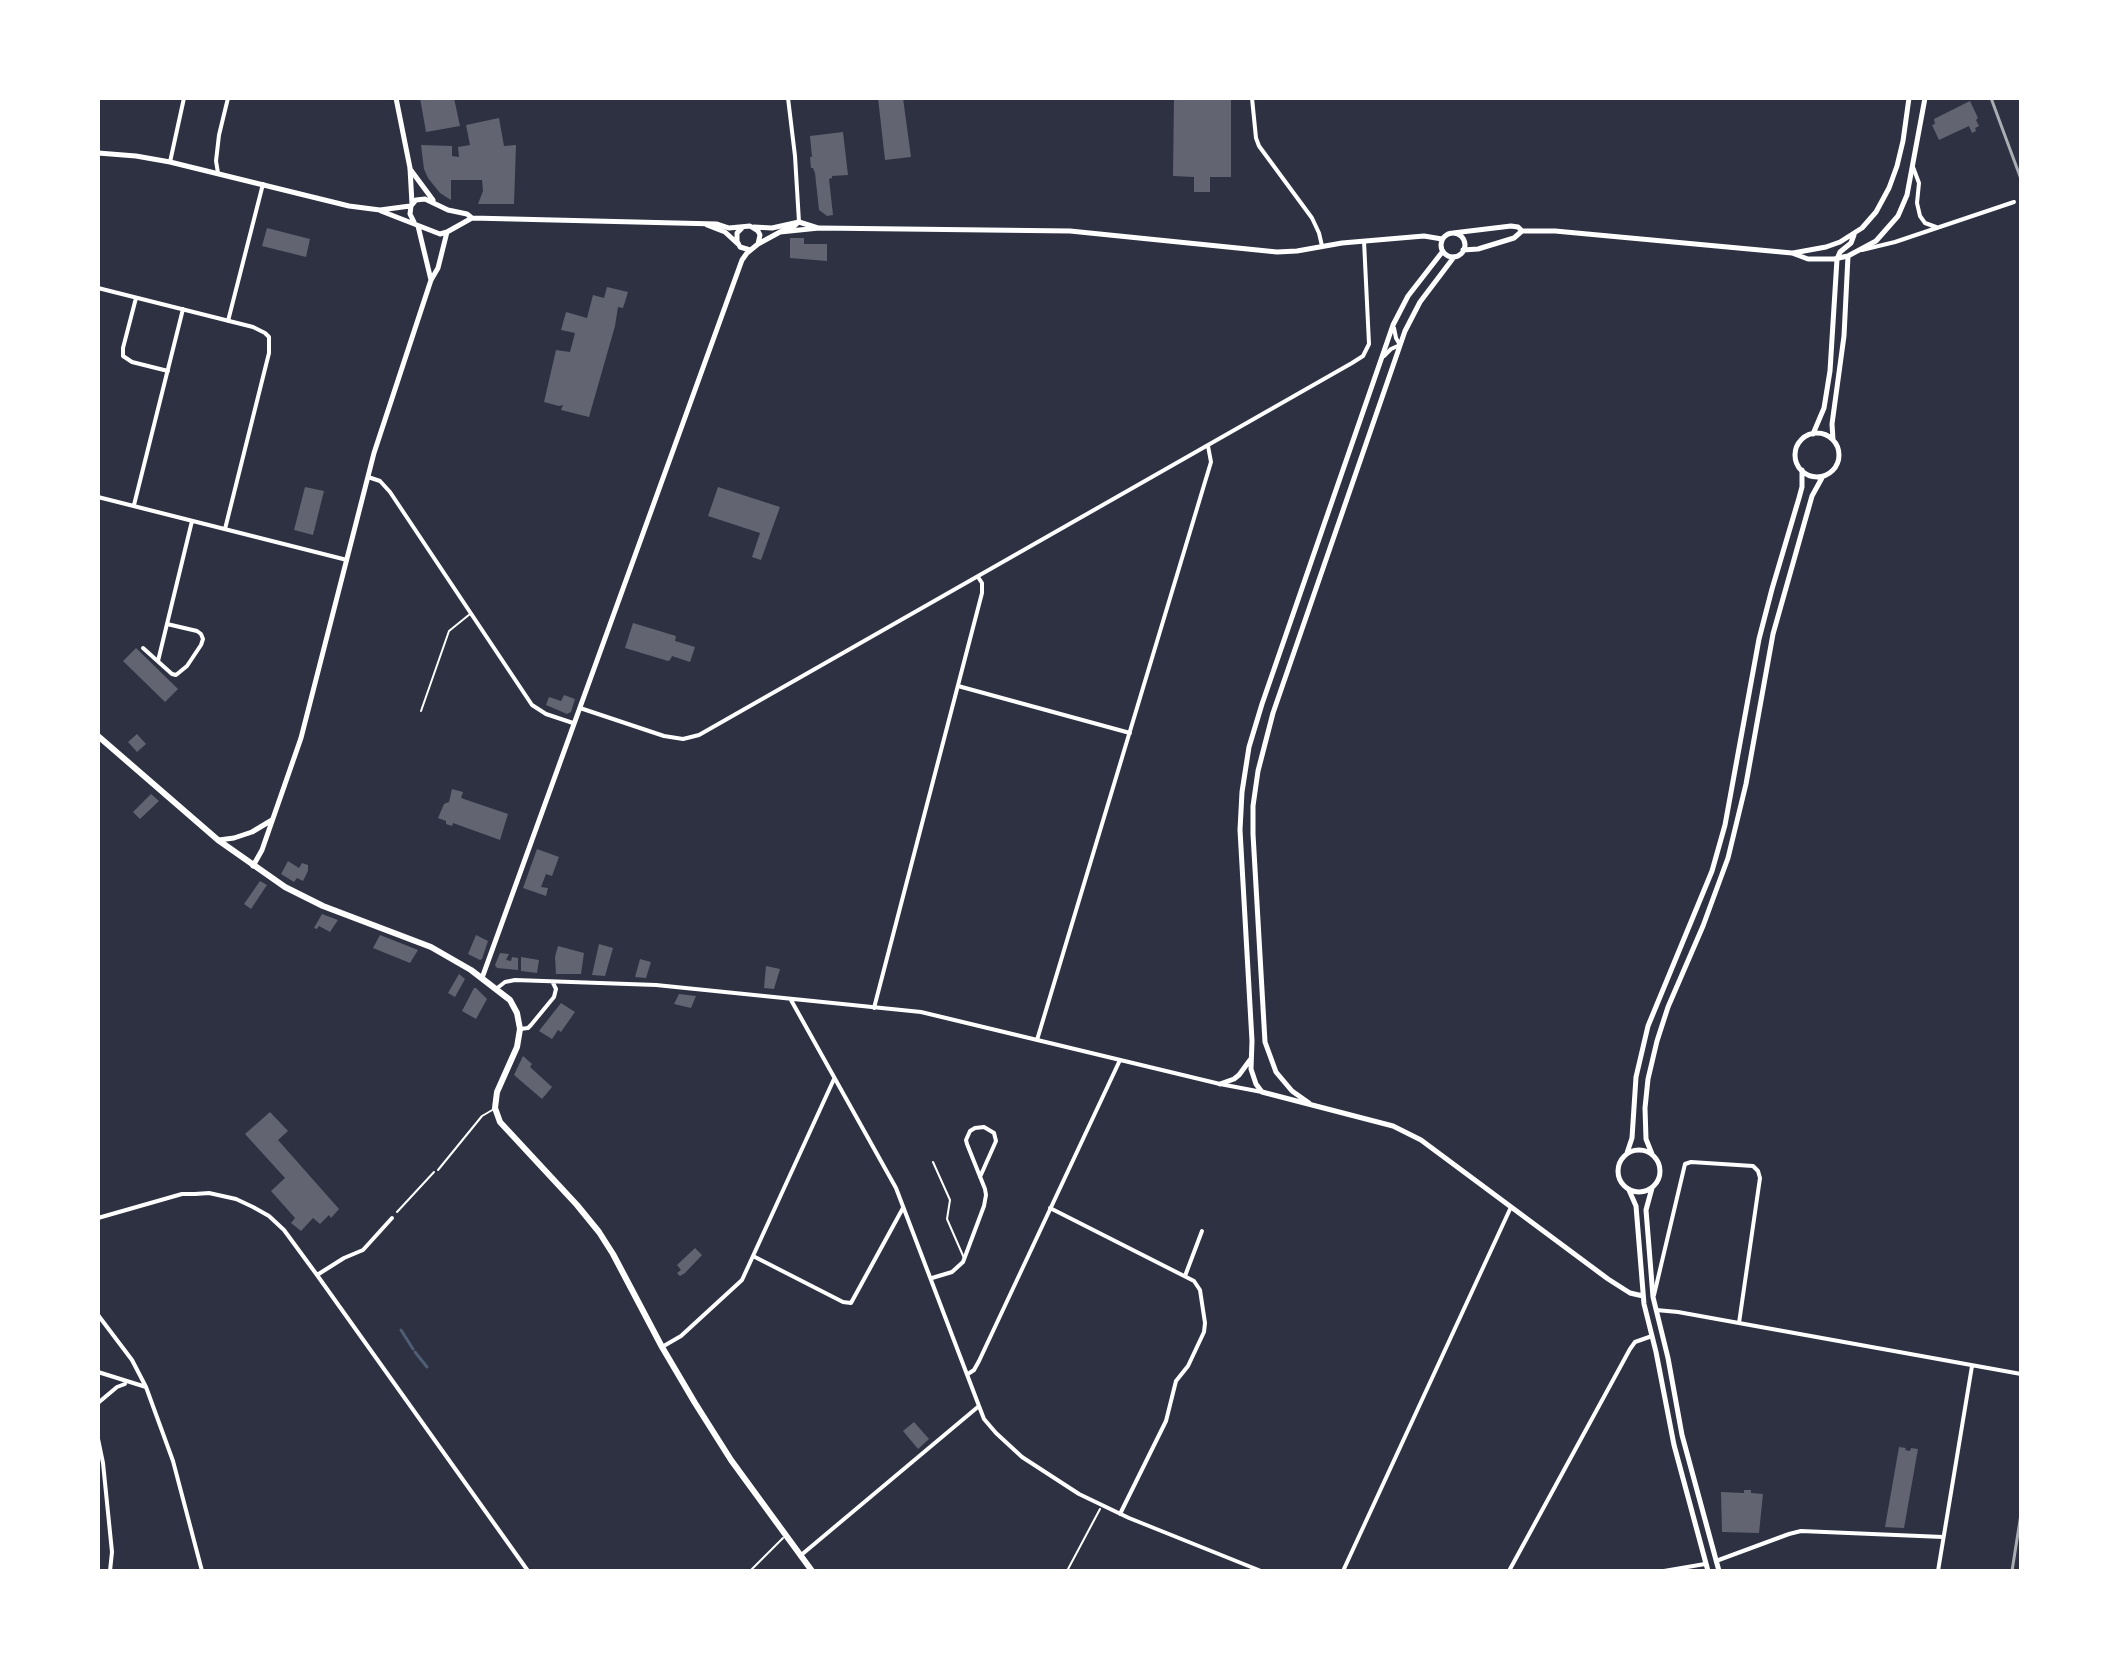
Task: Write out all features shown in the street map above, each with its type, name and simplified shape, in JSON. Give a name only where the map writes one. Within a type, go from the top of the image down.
[{"type":"main road","points":[[98,736],[218,840],[285,887],[314,902],[424,944],[462,964],[514,1006],[520,1029],[517,1047],[497,1092],[495,1108],[504,1128],[599,1232],[715,1435],[812,1571]]},
{"type":"street","points":[[170,162],[184,98]]},
{"type":"street","points":[[218,173],[219,135],[228,98]]},
{"type":"street","points":[[396,98],[410,168],[410,214],[416,223],[431,280]]},
{"type":"street","points":[[788,98],[799,222]]},
{"type":"street","points":[[1252,98],[1259,146],[1312,218],[1322,246]]},
{"type":"street","points":[[1792,253],[1835,244],[1855,234],[1876,212],[1889,188],[1903,141],[1909,98]]},
{"type":"street","points":[[1862,250],[1883,235],[1898,216],[1907,195],[1926,98]]},
{"type":"street","points":[[98,153],[170,162],[322,200],[380,210],[440,234],[472,218],[717,224],[729,228],[772,228],[799,222],[819,228]]},
{"type":"street","points":[[1913,166],[1919,183],[1917,203],[1920,216],[1925,223],[1939,227]]},
{"type":"street","points":[[410,168],[421,187],[436,203]]},
{"type":"street","points":[[228,321],[263,184]]},
{"type":"street","points":[[380,210],[411,205],[418,199],[425,199],[472,218]]},
{"type":"street","points":[[1313,1106],[1292,1091],[1276,1072],[1265,1042],[1253,834],[1254,795],[1270,722],[1400,345],[1416,309],[1454,257],[1463,250],[1514,238],[1522,231],[1555,231],[1792,253],[1808,259],[1837,259],[2014,202]]},
{"type":"street","points":[[253,866],[262,850],[307,717],[384,420],[452,220],[448,210]]},
{"type":"street","points":[[482,978],[742,260],[758,244],[799,222]]},
{"type":"street","points":[[706,225],[725,232],[744,249],[751,249]]},
{"type":"street","points":[[1454,257],[1443,251],[1442,239],[1446,235],[1511,226],[1522,231]]},
{"type":"street","points":[[754,227],[760,235],[758,244]]},
{"type":"street","points":[[738,244],[736,237],[742,228]]},
{"type":"street","points":[[780,232],[819,228],[1056,230],[1277,252],[1364,240],[1424,236],[1442,239]]},
{"type":"street","points":[[1453,233],[1463,239],[1463,250]]},
{"type":"street","points":[[1813,434],[1824,408],[1830,371],[1837,259],[1855,234]]},
{"type":"street","points":[[580,708],[664,736],[691,737],[1361,358],[1369,344],[1364,240]]},
{"type":"street","points":[[1262,1092],[1253,1076],[1250,1059],[1252,1041],[1240,830],[1247,762],[1256,721],[1393,325],[1412,290],[1443,251]]},
{"type":"street","points":[[1833,440],[1832,424],[1843,348],[1848,256]]},
{"type":"street","points":[[98,288],[253,327],[269,337],[270,346],[225,529]]},
{"type":"street","points":[[136,298],[123,356],[132,362],[168,371]]},
{"type":"street","points":[[134,506],[183,309]]},
{"type":"street","points":[[1393,325],[1400,345]]},
{"type":"street","points":[[1381,360],[1391,349],[1400,345]]},
{"type":"street","points":[[1708,1571],[1674,1445],[1643,1296],[1636,1211],[1629,1190],[1619,1179],[1618,1172],[1632,1138],[1636,1077],[1648,1026],[1707,883],[1725,825],[1759,639],[1799,498],[1802,470],[1796,452],[1801,440],[1813,434],[1824,434],[1837,445],[1839,458],[1833,469],[1823,476],[1812,496],[1777,616],[1742,801],[1728,858],[1663,1020],[1646,1093],[1646,1139],[1661,1168],[1646,1210],[1653,1297],[1682,1435],[1719,1571]]},
{"type":"street","points":[[1037,1040],[1211,462],[1208,446]]},
{"type":"street","points":[[1802,470],[1811,476],[1823,476]]},
{"type":"street","points":[[368,477],[380,481],[390,492],[532,705],[546,714],[574,724]]},
{"type":"street","points":[[98,497],[347,560]]},
{"type":"street","points":[[158,661],[192,521]]},
{"type":"street","points":[[874,1008],[982,593],[982,583],[978,577]]},
{"type":"street","points":[[143,648],[168,672],[176,675],[193,659],[203,639],[197,631],[167,624]]},
{"type":"street","points":[[957,686],[1130,733]]},
{"type":"street","points":[[218,840],[252,832],[273,819]]},
{"type":"street","points":[[496,989],[510,981],[656,985],[921,1012],[1393,1126],[1421,1140],[1622,1289],[1643,1296]]},
{"type":"street","points":[[520,1029],[528,1028],[554,997],[556,989],[553,983]]},
{"type":"street","points":[[791,1000],[896,1188],[979,1406],[990,1426],[1013,1450],[1062,1484],[1120,1514],[1261,1571]]},
{"type":"street","points":[[1220,1084],[1239,1075],[1250,1059]]},
{"type":"street","points":[[967,1374],[974,1370],[979,1361],[1120,1060]]},
{"type":"street","points":[[662,1347],[681,1336],[745,1276],[835,1078]]},
{"type":"street","points":[[932,1278],[955,1270],[965,1259],[985,1201],[985,1189],[980,1177],[966,1140],[970,1131],[984,1127],[994,1133],[996,1141],[980,1177]]},
{"type":"street","points":[[1627,1153],[1640,1150],[1652,1154]]},
{"type":"street","points":[[1653,1297],[1685,1164],[1750,1165],[1759,1174],[1739,1323]]},
{"type":"street","points":[[1629,1190],[1641,1192],[1652,1188]]},
{"type":"street","points":[[98,1218],[182,1194],[209,1193],[253,1207],[269,1216],[284,1230],[317,1275],[528,1571]]},
{"type":"street","points":[[1343,1571],[1511,1207]]},
{"type":"street","points":[[753,1256],[843,1302],[851,1303],[904,1208]]},
{"type":"street","points":[[1050,1208],[1185,1276],[1200,1290],[1205,1328],[1188,1366],[1173,1389],[1166,1421],[1120,1514]]},
{"type":"street","points":[[317,1275],[363,1250],[392,1218]]},
{"type":"street","points":[[1185,1276],[1202,1231]]},
{"type":"street","points":[[1656,1310],[2021,1374]]},
{"type":"street","points":[[98,1315],[132,1360],[146,1387],[173,1461],[202,1571]]},
{"type":"street","points":[[1509,1571],[1630,1349],[1635,1342],[1652,1336]]},
{"type":"street","points":[[1938,1571],[1972,1366]]},
{"type":"street","points":[[98,1372],[146,1387]]},
{"type":"street","points":[[98,1403],[111,1391],[127,1383]]},
{"type":"street","points":[[800,1556],[979,1406]]},
{"type":"street","points":[[98,1439],[112,1552],[110,1571]]},
{"type":"street","points":[[1716,1561],[1795,1532],[1943,1537]]},
{"type":"street","points":[[1664,1571],[1706,1564]]},
{"type":"lane","points":[[421,711],[449,631],[471,614]]},
{"type":"lane","points":[[438,1170],[482,1116],[495,1108]]},
{"type":"lane","points":[[933,1162],[950,1200],[947,1219],[965,1259]]},
{"type":"lane","points":[[750,1571],[785,1536]]},
{"type":"path","points":[[392,1218],[438,1170]]},
{"type":"path","points":[[1067,1571],[1102,1505]]},
{"type":"building","points":[[420,98],[454,98],[460,126],[426,132]]},
{"type":"building","points":[[878,98],[903,98],[911,157],[885,160]]},
{"type":"building","points":[[1174,98],[1231,98],[1231,177],[1210,177],[1210,192],[1194,192],[1194,177],[1173,176]]},
{"type":"building","points":[[1970,101],[1978,118],[1976,131],[1972,133],[1969,126],[1939,140],[1932,125],[1935,124],[1934,119]]},
{"type":"building","points":[[499,118],[504,146],[516,145],[514,204],[478,204],[483,191],[482,180],[451,180],[451,200],[440,193],[424,169],[421,145],[452,146],[452,156],[459,157],[458,147],[470,145],[466,125]]},
{"type":"building","points":[[843,132],[848,175],[829,179],[833,215],[827,216],[819,210],[815,173],[811,168],[810,136]]},
{"type":"building","points":[[267,228],[310,239],[306,257],[262,246]]},
{"type":"building","points":[[790,238],[804,238],[804,244],[827,244],[827,261],[790,258]]},
{"type":"building","points":[[607,287],[628,292],[623,308],[618,307],[589,417],[561,410],[563,405],[544,402],[556,350],[570,352],[575,333],[561,330],[566,312],[587,318],[593,295],[604,298]]},
{"type":"building","points":[[305,487],[324,491],[313,535],[294,530]]},
{"type":"building","points":[[718,487],[780,507],[761,560],[752,557],[760,533],[708,516]]},
{"type":"building","points":[[633,623],[676,636],[675,641],[695,647],[690,662],[672,656],[668,661],[625,648]]},
{"type":"building","points":[[136,648],[178,689],[165,702],[123,661]]},
{"type":"building","points":[[564,695],[575,699],[571,712],[567,714],[546,705],[549,697],[561,701]]},
{"type":"building","points":[[137,734],[146,744],[137,752],[128,742]]},
{"type":"building","points":[[452,789],[463,792],[461,798],[508,814],[500,840],[453,823],[452,826],[446,824],[438,818],[444,804],[449,802]]},
{"type":"building","points":[[151,794],[159,801],[140,819],[133,812]]},
{"type":"building","points":[[537,849],[559,857],[552,876],[546,874],[541,887],[548,888],[546,896],[523,888]]},
{"type":"building","points":[[288,861],[299,868],[302,863],[308,865],[303,881],[297,878],[294,882],[281,874]]},
{"type":"building","points":[[260,881],[267,885],[251,909],[244,904]]},
{"type":"building","points":[[322,914],[338,920],[330,932],[319,926],[314,928]]},
{"type":"building","points":[[380,935],[418,950],[410,963],[373,948]]},
{"type":"building","points":[[476,935],[488,941],[480,960],[468,954]]},
{"type":"building","points":[[599,944],[613,948],[605,976],[592,975]]},
{"type":"building","points":[[558,946],[584,953],[581,974],[556,974]]},
{"type":"building","points":[[500,953],[509,954],[506,960],[518,958],[518,970],[497,968],[495,965]]},
{"type":"building","points":[[521,957],[539,960],[537,973],[521,971]]},
{"type":"building","points":[[640,959],[651,962],[646,978],[635,977]]},
{"type":"building","points":[[766,966],[780,969],[774,989],[764,988]]},
{"type":"building","points":[[459,974],[465,979],[455,997],[448,993]]},
{"type":"building","points":[[474,988],[487,999],[476,1019],[462,1011]]},
{"type":"building","points":[[679,994],[696,996],[691,1008],[674,1004]]},
{"type":"building","points":[[561,1003],[575,1012],[552,1039],[539,1031]]},
{"type":"building","points":[[523,1056],[532,1064],[530,1067],[552,1087],[542,1099],[514,1075]]},
{"type":"building","points":[[270,1112],[288,1131],[278,1140],[339,1209],[320,1224],[313,1218],[301,1231],[291,1223],[295,1218],[271,1191],[285,1178],[245,1134]]},
{"type":"building","points":[[695,1248],[702,1255],[680,1276],[677,1273],[681,1270],[677,1265]]},
{"type":"building","points":[[914,1422],[929,1439],[918,1449],[903,1431]]},
{"type":"building","points":[[1899,1447],[1910,1451],[1911,1448],[1918,1449],[1904,1528],[1885,1527]]},
{"type":"building","points":[[1744,1490],[1763,1494],[1759,1533],[1722,1532],[1721,1492],[1744,1493]]},
{"type":"waterway","points":[[401,1330],[413,1349]]},
{"type":"waterway","points":[[415,1352],[427,1367]]},
{"type":"railway","points":[[1991,98],[2021,179]]},
{"type":"railway","points":[[2012,1571],[2021,1514]]}]
